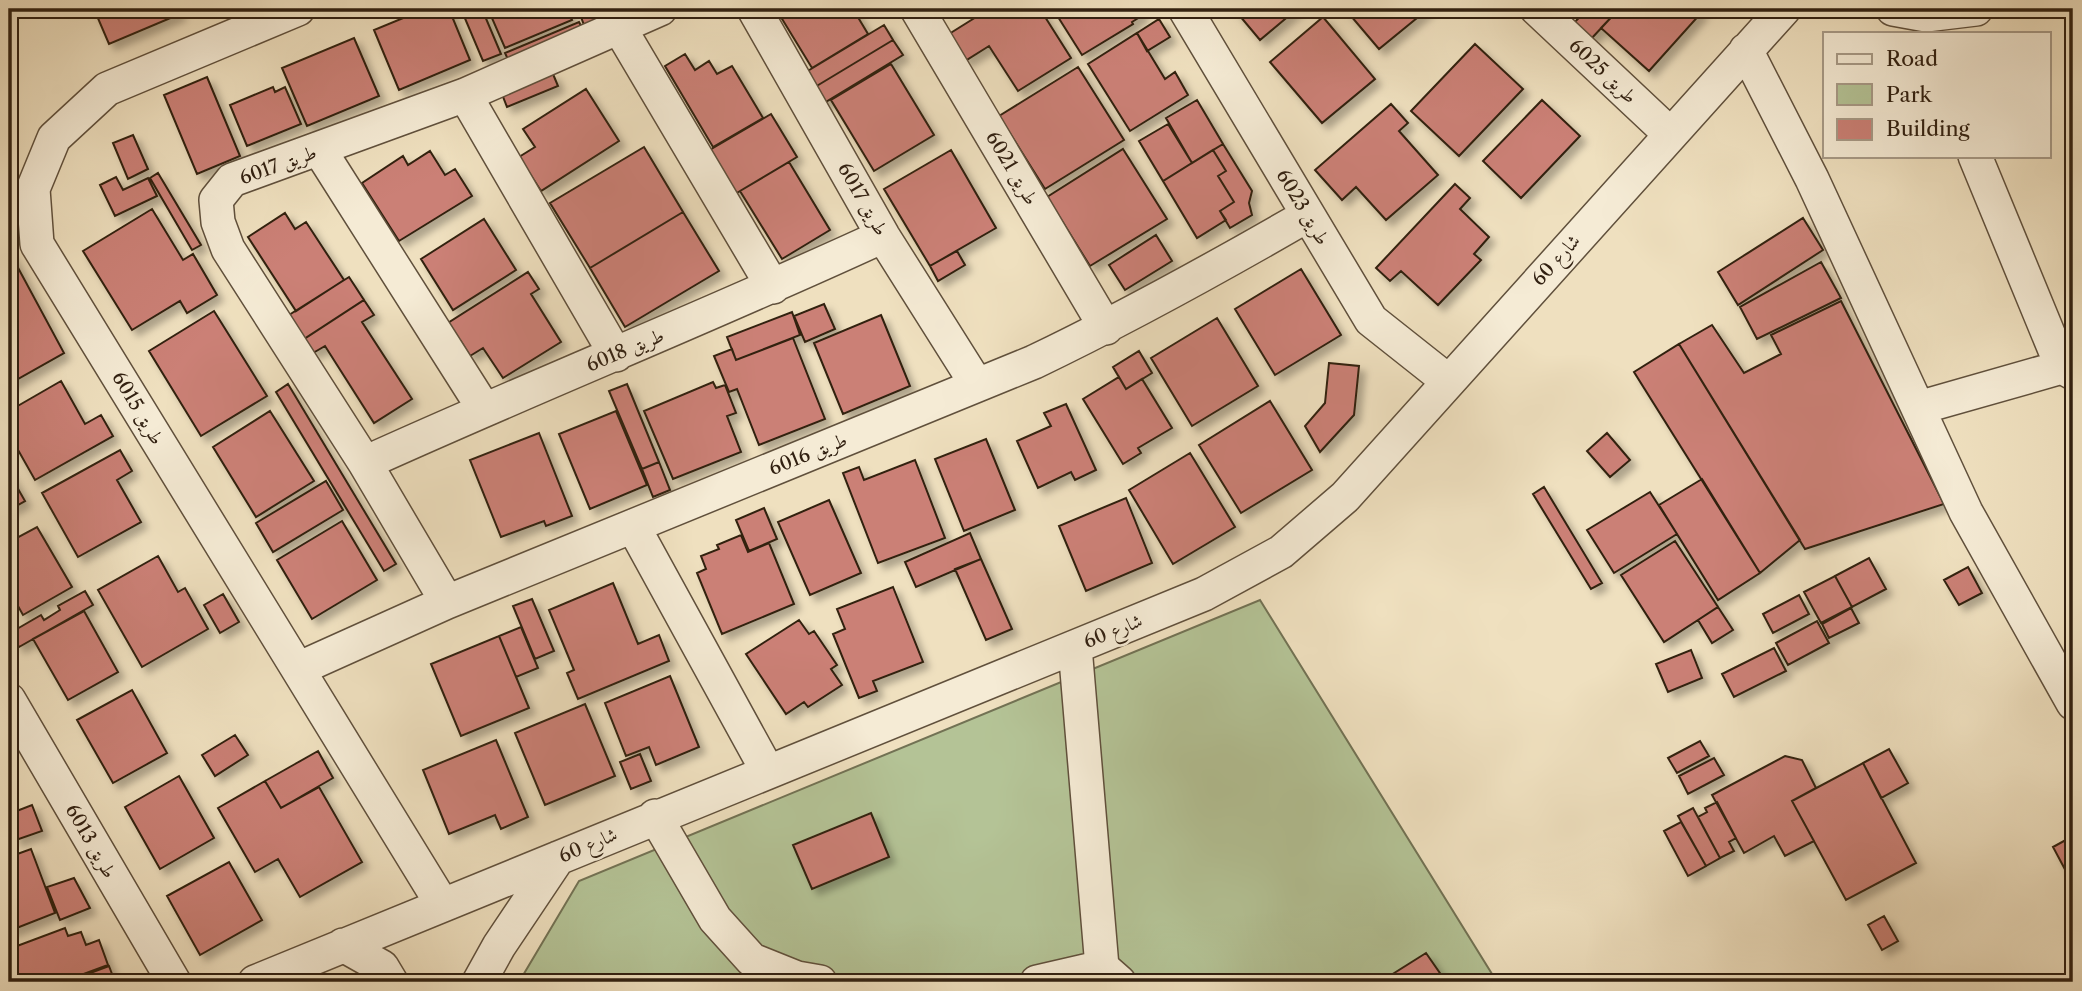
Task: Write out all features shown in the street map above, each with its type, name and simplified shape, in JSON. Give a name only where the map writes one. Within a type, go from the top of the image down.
[{"type":"street","name":"طريق 6015","points":[[298,9],[107,89],[54,138],[33,190],[37,244],[442,904]]},
{"type":"street","name":"طريق 6017","points":[[447,602],[365,463],[228,249],[218,222],[216,200],[232,180],[465,94],[660,9]]},
{"type":"street","name":"طريق 6017","points":[[754,9],[883,236],[977,385]]},
{"type":"street","name":"طريق 6021","points":[[917,9],[1106,328]]},
{"type":"street","name":"طريق 6023","points":[[1185,9],[1371,320],[1448,381]]},
{"type":"street","name":"طريق 6025","points":[[1537,9],[1670,134]]},
{"type":"street","name":"شارع 60","points":[[255,982],[1203,594],[1281,552],[1345,497],[1784,9]]},
{"type":"street","points":[[1893,9],[1928,24],[1976,9]]},
{"type":"street","points":[[619,27],[773,287]]},
{"type":"street","points":[[1746,50],[1812,179],[1966,512],[2073,703]]},
{"type":"street","points":[[465,94],[616,355]]},
{"type":"street","points":[[320,149],[484,409]]},
{"type":"street","points":[[1918,408],[2068,370],[1976,158]]},
{"type":"street","name":"طريق 6016","points":[[298,669],[447,602],[1034,362],[1106,328],[1308,215]]},
{"type":"street","name":"طريق 6018","points":[[365,463],[484,409],[773,287],[883,236]]},
{"type":"street","points":[[633,526],[768,772]]},
{"type":"street","points":[[1037,982],[1110,975],[1075,647]]},
{"type":"street","name":"طريق 6013","points":[[9,699],[174,982]]},
{"type":"street","points":[[655,817],[715,919],[752,960],[797,978],[820,982]]},
{"type":"street","points":[[478,982],[558,858]]},
{"type":"street","points":[[343,945],[382,967],[391,982]]},
{"type":"green space","points":[[1260,600],[1497,982],[519,982],[579,881]]},
{"type":"building","points":[[94,9],[177,9],[180,14],[109,44]]},
{"type":"building","points":[[425,9],[449,9],[470,60],[399,90],[374,30]]},
{"type":"building","points":[[461,9],[482,9],[501,54],[483,61]]},
{"type":"building","points":[[488,9],[567,9],[572,20],[505,48]]},
{"type":"building","points":[[578,9],[597,9],[601,18],[584,25]]},
{"type":"building","points":[[776,9],[853,9],[868,34],[812,68]]},
{"type":"building","points":[[989,9],[1040,9],[1071,58],[1018,91],[989,46],[965,61],[949,34]]},
{"type":"building","points":[[1053,9],[1139,9],[1143,15],[1082,55]]},
{"type":"building","points":[[1234,9],[1297,9],[1260,40]]},
{"type":"building","points":[[1345,9],[1428,9],[1379,49]]},
{"type":"building","points":[[1587,9],[1619,9],[1591,39],[1574,23]]},
{"type":"building","points":[[1619,9],[1697,9],[1702,12],[1649,71],[1601,28]]},
{"type":"building","points":[[1323,17],[1375,79],[1322,123],[1270,62]]},
{"type":"building","points":[[1159,19],[1170,37],[1147,51],[1137,33]]},
{"type":"building","points":[[579,22],[585,34],[511,66],[505,53]]},
{"type":"building","points":[[884,25],[893,40],[815,87],[806,72]]},
{"type":"building","points":[[1137,33],[1165,79],[1175,72],[1188,95],[1130,131],[1088,64]]},
{"type":"building","points":[[354,38],[379,96],[307,126],[282,68]]},
{"type":"building","points":[[893,40],[903,55],[824,103],[815,87]]},
{"type":"building","points":[[1475,44],[1523,89],[1459,156],[1411,111]]},
{"type":"building","points":[[685,54],[695,70],[709,61],[717,74],[732,66],[763,118],[713,147],[665,66]]},
{"type":"building","points":[[891,64],[934,135],[874,171],[831,100]]},
{"type":"building","points":[[1078,67],[1124,140],[1045,189],[999,116]]},
{"type":"building","points":[[553,74],[558,86],[507,107],[502,94]]},
{"type":"building","points":[[207,77],[240,156],[197,174],[164,95]]},
{"type":"building","points":[[273,87],[275,92],[285,87],[301,124],[247,146],[230,105]]},
{"type":"building","points":[[586,89],[619,141],[541,191],[519,157],[535,147],[523,129]]},
{"type":"building","points":[[1197,100],[1223,144],[1192,163],[1166,118]]},
{"type":"building","points":[[1542,100],[1580,136],[1521,198],[1483,161]]},
{"type":"building","points":[[1391,104],[1408,123],[1399,131],[1438,175],[1386,220],[1356,187],[1342,200],[1315,170]]},
{"type":"building","points":[[771,114],[797,157],[735,194],[708,151]]},
{"type":"building","points":[[1168,124],[1192,163],[1163,181],[1139,141]]},
{"type":"building","points":[[133,135],[148,169],[128,179],[113,143]]},
{"type":"building","points":[[1223,144],[1252,191],[1249,203],[1252,215],[1230,228],[1220,211],[1234,202],[1218,176],[1226,171],[1213,150]]},
{"type":"building","points":[[644,147],[683,212],[590,268],[550,203]]},
{"type":"building","points":[[1123,149],[1167,219],[1090,266],[1047,197]]},
{"type":"building","points":[[951,150],[996,228],[930,266],[884,189]]},
{"type":"building","points":[[1213,150],[1226,171],[1218,176],[1234,202],[1220,211],[1226,220],[1197,238],[1163,181]]},
{"type":"building","points":[[430,151],[445,175],[455,169],[472,196],[399,241],[362,183],[403,156],[408,165]]},
{"type":"building","points":[[789,162],[830,230],[782,259],[740,191]]},
{"type":"building","points":[[158,173],[201,245],[192,250],[150,178]]},
{"type":"building","points":[[116,177],[123,190],[148,178],[157,196],[115,216],[100,185]]},
{"type":"building","points":[[1455,184],[1470,198],[1460,209],[1489,237],[1474,254],[1481,260],[1438,305],[1401,271],[1390,281],[1376,268]]},
{"type":"building","points":[[152,209],[183,260],[193,254],[217,295],[187,313],[180,301],[132,330],[83,251]]},
{"type":"building","points":[[683,212],[719,271],[625,327],[590,268]]},
{"type":"building","points":[[285,213],[295,229],[306,222],[344,280],[296,311],[248,237]]},
{"type":"building","points":[[1803,218],[1823,250],[1738,305],[1718,272]]},
{"type":"building","points":[[484,219],[516,270],[453,310],[421,259]]},
{"type":"building","points":[[1156,235],[1172,261],[1125,290],[1109,265]]},
{"type":"building","points":[[9,251],[64,353],[9,384]]},
{"type":"building","points":[[957,251],[965,265],[938,281],[930,266]]},
{"type":"building","points":[[1821,262],[1841,298],[1757,339],[1740,307]]},
{"type":"building","points":[[1301,269],[1341,335],[1275,375],[1235,309]]},
{"type":"building","points":[[528,272],[539,289],[531,294],[561,342],[503,378],[483,348],[470,356],[460,340],[440,328]]},
{"type":"building","points":[[349,277],[364,300],[304,339],[289,315]]},
{"type":"building","points":[[364,300],[374,315],[362,322],[412,399],[374,423],[325,346],[313,353],[304,339]]},
{"type":"building","points":[[1841,301],[1944,504],[1805,549],[1679,344],[1712,325],[1744,373],[1781,354],[1771,335]]},
{"type":"building","points":[[824,304],[835,329],[805,342],[794,316]]},
{"type":"building","points":[[214,311],[267,396],[201,436],[149,351]]},
{"type":"building","points":[[792,312],[800,335],[736,360],[727,337]]},
{"type":"building","points":[[881,315],[910,386],[843,414],[814,343]]},
{"type":"building","points":[[1217,318],[1258,386],[1192,426],[1151,358]]},
{"type":"building","points":[[793,338],[825,419],[759,445],[737,389],[729,392],[714,356],[732,349],[736,360]]},
{"type":"building","points":[[1679,344],[1800,540],[1760,573],[1634,372]]},
{"type":"building","points":[[1139,351],[1152,373],[1126,389],[1113,367]]},
{"type":"building","points":[[1329,363],[1359,366],[1354,415],[1320,452],[1305,426],[1325,403]]},
{"type":"building","points":[[1119,377],[1126,389],[1142,379],[1172,428],[1138,448],[1141,453],[1123,464],[1083,399]]},
{"type":"building","points":[[61,381],[85,424],[101,415],[113,436],[35,480],[9,434],[9,411]]},
{"type":"building","points":[[713,382],[716,388],[725,385],[736,413],[727,416],[741,452],[673,479],[644,411]]},
{"type":"building","points":[[288,384],[396,564],[384,571],[276,392]]},
{"type":"building","points":[[627,384],[659,462],[642,469],[609,391]]},
{"type":"building","points":[[1270,401],[1312,470],[1241,513],[1199,445]]},
{"type":"building","points":[[1066,404],[1096,470],[1075,480],[1071,472],[1038,488],[1017,441],[1051,426],[1044,413]]},
{"type":"building","points":[[270,411],[314,481],[256,517],[213,447]]},
{"type":"building","points":[[616,411],[647,485],[590,509],[559,434]]},
{"type":"building","points":[[539,433],[572,516],[546,526],[544,521],[501,537],[470,460]]},
{"type":"building","points":[[1607,433],[1630,460],[1610,477],[1587,451]]},
{"type":"building","points":[[986,439],[1015,510],[964,531],[935,459]]},
{"type":"building","points":[[120,450],[132,471],[117,480],[141,522],[78,557],[42,493]]},
{"type":"building","points":[[1190,453],[1235,527],[1173,564],[1129,490]]},
{"type":"building","points":[[915,460],[945,538],[878,563],[843,473],[859,467],[864,480]]},
{"type":"building","points":[[659,462],[670,490],[653,497],[642,469]]},
{"type":"building","points":[[9,473],[25,501],[9,510]]},
{"type":"building","points":[[1702,479],[1760,573],[1718,600],[1659,505]]},
{"type":"building","points":[[326,481],[343,510],[273,552],[256,523]]},
{"type":"building","points":[[1544,487],[1602,583],[1591,589],[1533,494]]},
{"type":"building","points":[[1650,492],[1677,534],[1614,573],[1587,530]]},
{"type":"building","points":[[1126,498],[1152,563],[1086,591],[1059,526]]},
{"type":"building","points":[[829,500],[861,573],[810,595],[778,522]]},
{"type":"building","points":[[764,508],[777,539],[749,551],[736,520]]},
{"type":"building","points":[[342,521],[377,580],[312,619],[277,560]]},
{"type":"building","points":[[37,527],[72,587],[23,615],[9,590],[9,542]]},
{"type":"building","points":[[970,533],[981,559],[916,587],[905,562]]},
{"type":"building","points":[[741,535],[748,552],[769,543],[794,604],[722,634],[697,573],[706,569],[701,556],[719,549],[717,545]]},
{"type":"building","points":[[1675,541],[1718,607],[1664,642],[1621,575]]},
{"type":"building","points":[[158,556],[178,592],[185,588],[208,629],[142,667],[98,590]]},
{"type":"building","points":[[1869,558],[1886,589],[1852,607],[1835,576]]},
{"type":"building","points":[[981,559],[1012,629],[986,640],[955,569]]},
{"type":"building","points":[[1968,567],[1982,593],[1959,605],[1944,580]]},
{"type":"building","points":[[1835,576],[1852,607],[1821,623],[1804,592]]},
{"type":"building","points":[[613,583],[638,644],[659,635],[669,661],[578,699],[567,673],[574,670],[549,610]]},
{"type":"building","points":[[893,587],[923,662],[873,681],[877,691],[859,698],[833,634],[845,629],[837,609]]},
{"type":"building","points":[[85,591],[93,605],[19,647],[10,633],[41,615],[44,620],[60,610],[58,606]]},
{"type":"building","points":[[223,594],[239,622],[220,633],[204,605]]},
{"type":"building","points":[[1799,595],[1809,614],[1773,633],[1763,614]]},
{"type":"building","points":[[532,599],[554,651],[535,659],[513,606]]},
{"type":"building","points":[[1718,607],[1733,630],[1712,643],[1698,620]]},
{"type":"building","points":[[1851,608],[1859,623],[1829,638],[1822,624]]},
{"type":"building","points":[[84,611],[118,672],[68,700],[33,639]]},
{"type":"building","points":[[799,620],[809,634],[814,631],[837,665],[831,669],[842,685],[808,707],[804,702],[786,714],[746,654]]},
{"type":"building","points":[[1817,621],[1829,643],[1788,665],[1776,643]]},
{"type":"building","points":[[521,627],[538,668],[516,677],[499,636]]},
{"type":"building","points":[[499,636],[529,708],[461,736],[431,664]]},
{"type":"building","points":[[1774,648],[1786,671],[1734,697],[1722,674]]},
{"type":"building","points":[[1691,650],[1702,678],[1668,692],[1656,664]]},
{"type":"building","points":[[670,676],[699,747],[656,765],[649,747],[626,756],[605,703]]},
{"type":"building","points":[[132,690],[167,753],[113,783],[77,720]]},
{"type":"building","points":[[585,704],[615,776],[545,805],[515,733]]},
{"type":"building","points":[[235,735],[248,755],[215,776],[202,755]]},
{"type":"building","points":[[496,740],[528,817],[501,829],[495,815],[449,834],[423,770]]},
{"type":"building","points":[[1700,741],[1709,756],[1677,773],[1668,758]]},
{"type":"building","points":[[1889,749],[1908,783],[1881,798],[1863,763]]},
{"type":"building","points":[[318,751],[333,778],[281,808],[265,781]]},
{"type":"building","points":[[640,754],[651,781],[631,789],[620,762]]},
{"type":"building","points":[[1785,756],[1802,760],[1816,788],[1792,801],[1814,841],[1785,856],[1774,836],[1744,853],[1712,795]]},
{"type":"building","points":[[1714,758],[1724,775],[1688,794],[1679,776]]},
{"type":"building","points":[[1863,763],[1916,863],[1846,900],[1792,801]]},
{"type":"building","points":[[179,776],[214,838],[160,869],[125,807]]},
{"type":"building","points":[[265,781],[281,808],[319,787],[362,862],[300,897],[278,859],[255,872],[218,808]]},
{"type":"building","points":[[1717,802],[1736,838],[1729,842],[1734,851],[1720,858],[1698,817],[1707,812],[1705,808]]},
{"type":"building","points":[[32,805],[42,831],[16,840],[9,814]]},
{"type":"building","points":[[1693,808],[1720,858],[1706,866],[1678,816]]},
{"type":"building","points":[[871,813],[889,857],[812,889],[793,845]]},
{"type":"building","points":[[1681,822],[1706,866],[1688,876],[1664,831]]},
{"type":"building","points":[[2073,836],[2073,872],[2068,875],[2053,847]]},
{"type":"building","points":[[31,849],[55,913],[9,931],[9,857]]},
{"type":"building","points":[[229,862],[262,920],[200,955],[167,896]]},
{"type":"building","points":[[74,878],[90,908],[60,920],[47,887]]},
{"type":"building","points":[[1884,916],[1898,941],[1882,950],[1868,925]]},
{"type":"building","points":[[65,928],[68,936],[81,932],[86,945],[99,940],[108,965],[62,982],[9,982],[9,949]]},
{"type":"building","points":[[1426,953],[1444,979],[1439,982],[1380,982]]},
{"type":"building","points":[[109,966],[115,982],[66,982]]}]
